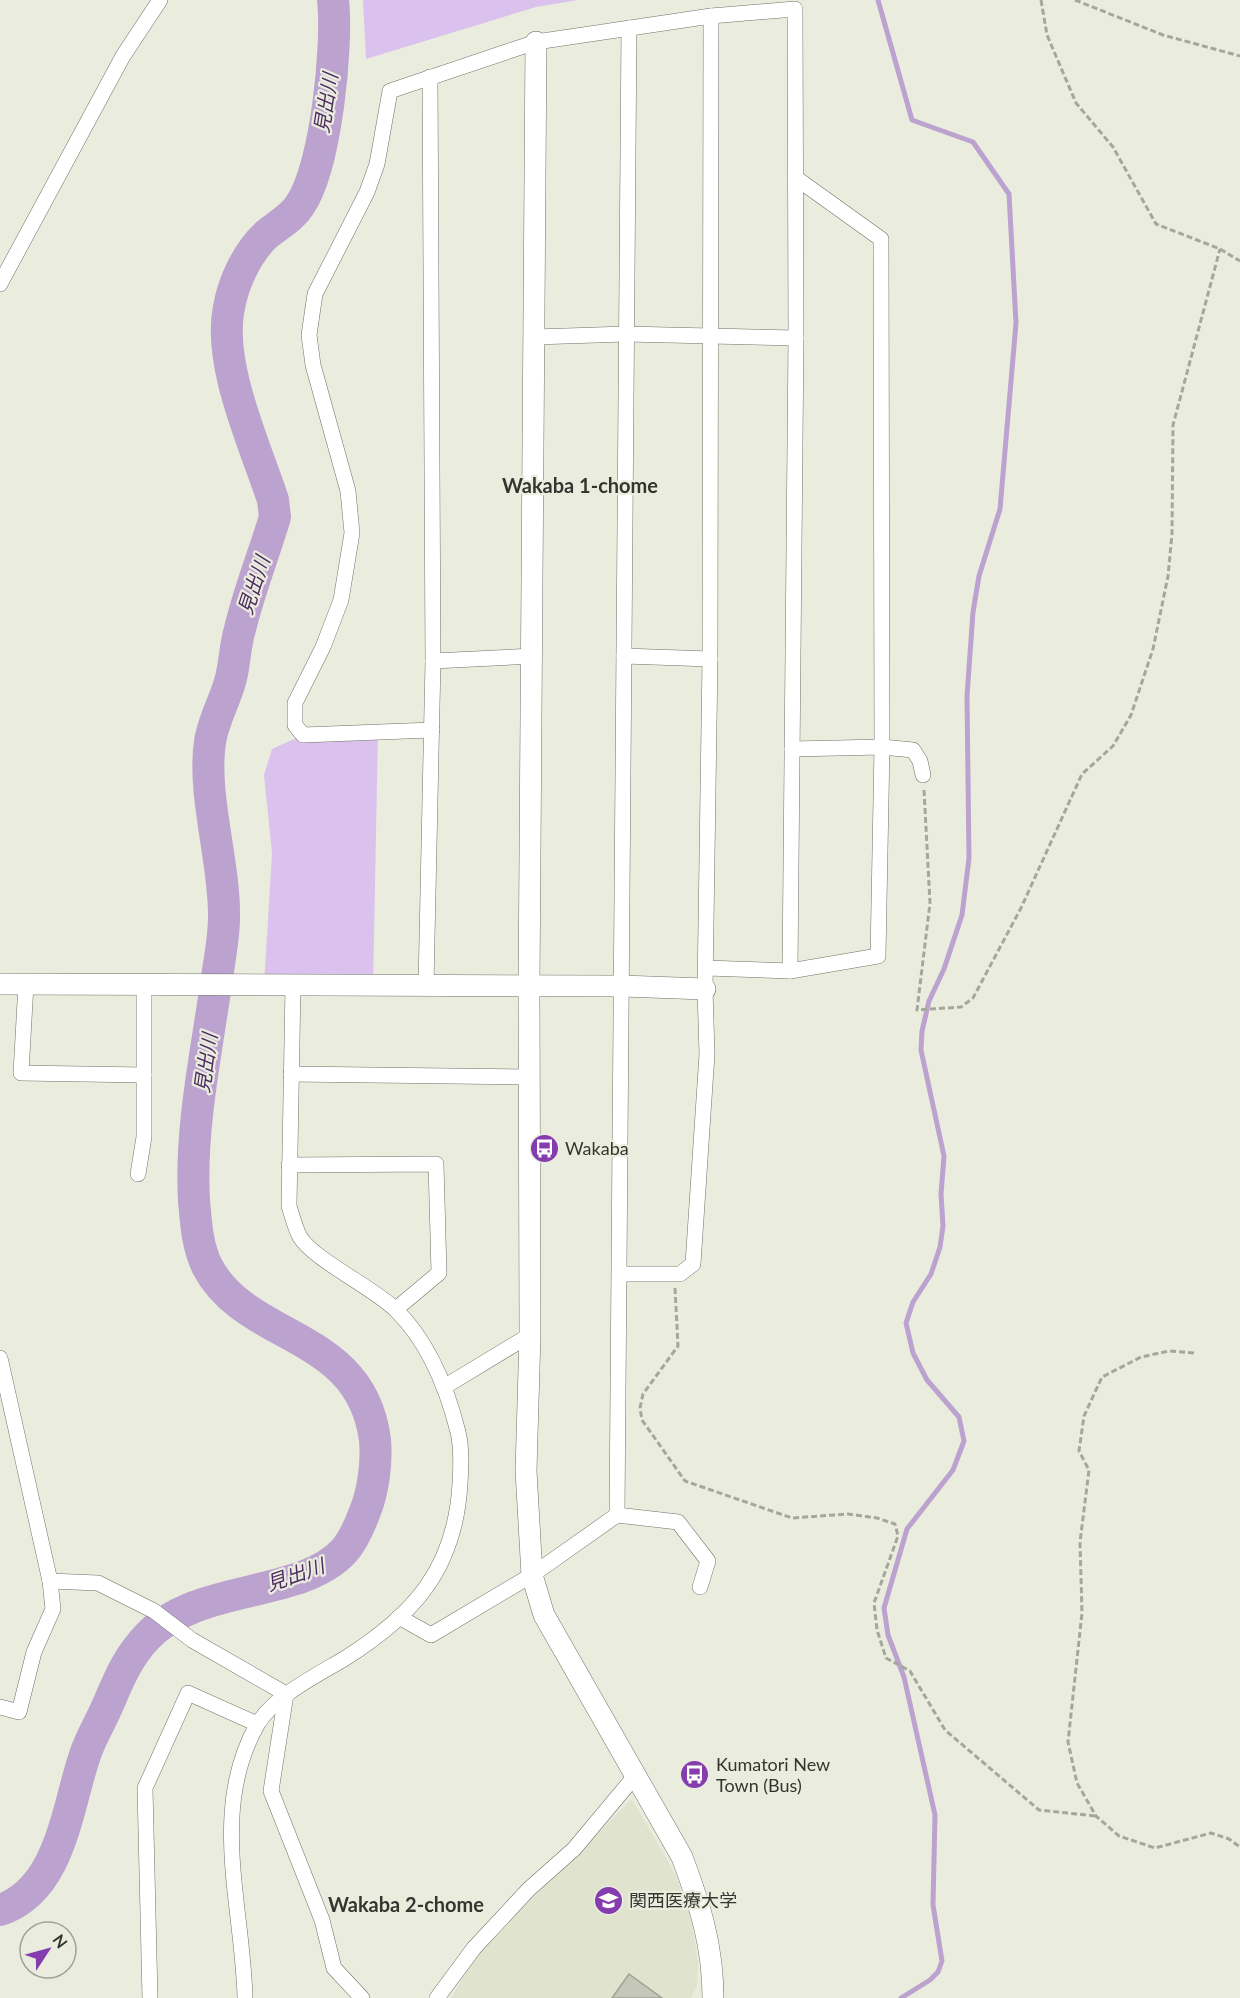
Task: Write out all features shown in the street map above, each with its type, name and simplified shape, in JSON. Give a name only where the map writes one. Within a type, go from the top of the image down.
[{"type":"street","points":[[0,284],[123,56],[160,0]]},
{"type":"street","points":[[432,730],[303,735],[295,725],[295,703],[323,647],[341,600],[352,533],[348,491],[313,365],[309,335],[315,294],[367,192],[377,164],[390,91],[536,42],[711,16],[795,9],[796,338],[790,971]]},
{"type":"street","points":[[620,1274],[680,1274],[693,1264],[707,1054],[705,990],[710,659],[711,16]]},
{"type":"street","points":[[617,1515],[629,28]]},
{"type":"street","points":[[536,42],[529,987],[530,1335],[526,1471],[532,1575],[544,1615],[682,1857],[698,1900],[713,1962],[713,1998]]},
{"type":"street","points":[[426,985],[433,661],[430,77]]},
{"type":"street","points":[[706,968],[790,971],[878,956],[882,747],[881,239],[796,178]]},
{"type":"street","points":[[535,337],[626,334],[796,338]]},
{"type":"street","points":[[433,661],[533,656]]},
{"type":"street","points":[[624,656],[710,659]]},
{"type":"street","points":[[792,749],[882,747],[913,750],[924,775]]},
{"type":"street","points":[[0,984],[292,987],[622,986],[705,990]]},
{"type":"street","points":[[26,984],[21,1073],[144,1075]]},
{"type":"street","points":[[138,1173],[144,1137],[144,985]]},
{"type":"street","points":[[245,1998],[244,1959],[230,1852],[235,1780],[257,1724],[286,1694],[385,1631],[419,1596],[443,1563],[458,1516],[461,1471],[458,1434],[444,1387],[428,1354],[396,1310],[369,1287],[315,1252],[300,1238],[288,1206],[292,987]]},
{"type":"street","points":[[291,1074],[529,1077]]},
{"type":"street","points":[[289,1165],[436,1164],[439,1273],[396,1310]]},
{"type":"street","points":[[444,1387],[530,1335]]},
{"type":"street","points":[[0,1358],[50,1581],[53,1609],[34,1652],[19,1712],[0,1707]]},
{"type":"street","points":[[399,1617],[431,1635],[532,1575],[617,1515],[678,1522],[708,1561],[700,1587]]},
{"type":"street","points":[[50,1581],[98,1583],[154,1611],[192,1640],[286,1694]]},
{"type":"street","points":[[150,1998],[145,1788],[189,1693],[257,1724]]},
{"type":"street","points":[[286,1694],[271,1791],[322,1920],[334,1968],[362,1998]]},
{"type":"street","points":[[437,1998],[474,1947],[529,1890],[574,1848],[635,1776]]},
{"type":"path","points":[[1041,0],[1047,35],[1076,103],[1113,147],[1156,225],[1220,249],[1240,261]]},
{"type":"path","points":[[1075,0],[1162,34],[1240,56]]},
{"type":"path","points":[[924,775],[930,903],[917,1010],[961,1007],[973,998],[1021,908],[1082,774],[1113,746],[1131,715],[1153,649],[1168,576],[1172,522],[1173,425],[1220,249]]},
{"type":"path","points":[[675,1274],[678,1346],[643,1394],[640,1408],[642,1420],[685,1481],[792,1518],[848,1514],[895,1524],[898,1536],[874,1604],[877,1630],[886,1658],[910,1671],[945,1730],[1039,1810],[1096,1816]]},
{"type":"path","points":[[1194,1353],[1170,1351],[1141,1357],[1102,1377],[1084,1416],[1079,1451],[1089,1470],[1080,1542],[1082,1613],[1068,1742],[1077,1783],[1096,1816],[1119,1836],[1155,1848],[1211,1833],[1229,1839],[1240,1847]]},
{"type":"shaded area","points":[[363,0],[578,0],[536,7],[366,59]]},
{"type":"shaded area","points":[[378,732],[373,987],[264,986],[272,853],[264,775],[272,749],[303,735]]},
{"type":"shaded area","name":"関西医療大学","points":[[632,1799],[675,1874],[690,1913],[698,1962],[697,1985],[691,1998],[451,1998],[479,1950]]},
{"type":"building","points":[[629,1974],[662,1998],[612,1998]]},
{"type":"waterway","name":"見出川","points":[[0,1910],[20,1900],[36,1885],[49,1866],[59,1844],[89,1743],[123,1671],[147,1637],[168,1620],[193,1608],[302,1577],[325,1566],[344,1551],[353,1538],[367,1506],[374,1478],[375,1440],[365,1404],[348,1377],[326,1357],[248,1310],[225,1291],[207,1266],[198,1234],[193,1173],[197,1119],[224,925],[221,874],[209,784],[210,742],[231,678],[237,641],[252,587],[275,517],[273,500],[233,379],[228,353],[229,307],[234,287],[247,259],[266,235],[297,210],[309,187],[323,136],[332,75],[333,0]]},
{"type":"waterway","points":[[878,0],[912,120],[973,142],[1009,194],[1016,323],[1000,509],[979,576],[973,612],[967,696],[969,858],[962,915],[944,969],[929,1001],[922,1031],[921,1050],[944,1156],[941,1194],[943,1226],[940,1247],[931,1274],[913,1302],[906,1323],[913,1353],[927,1380],[959,1417],[964,1441],[953,1470],[907,1529],[884,1608],[888,1635],[904,1677],[935,1815],[933,1905],[942,1961],[938,1972],[930,1980],[901,1998]]},
{"type":"place","name":"Wakaba","points":[[544,1148]]},
{"type":"place","name":"Kumatori New Town (Bus)","points":[[695,1774]]},
{"type":"place","name":"関西医療大学","points":[[608,1900]]},
{"type":"district","name":"Wakaba 1-chome","points":[[580,485]]},
{"type":"district","name":"Wakaba 2-chome","points":[[406,1904]]}]
